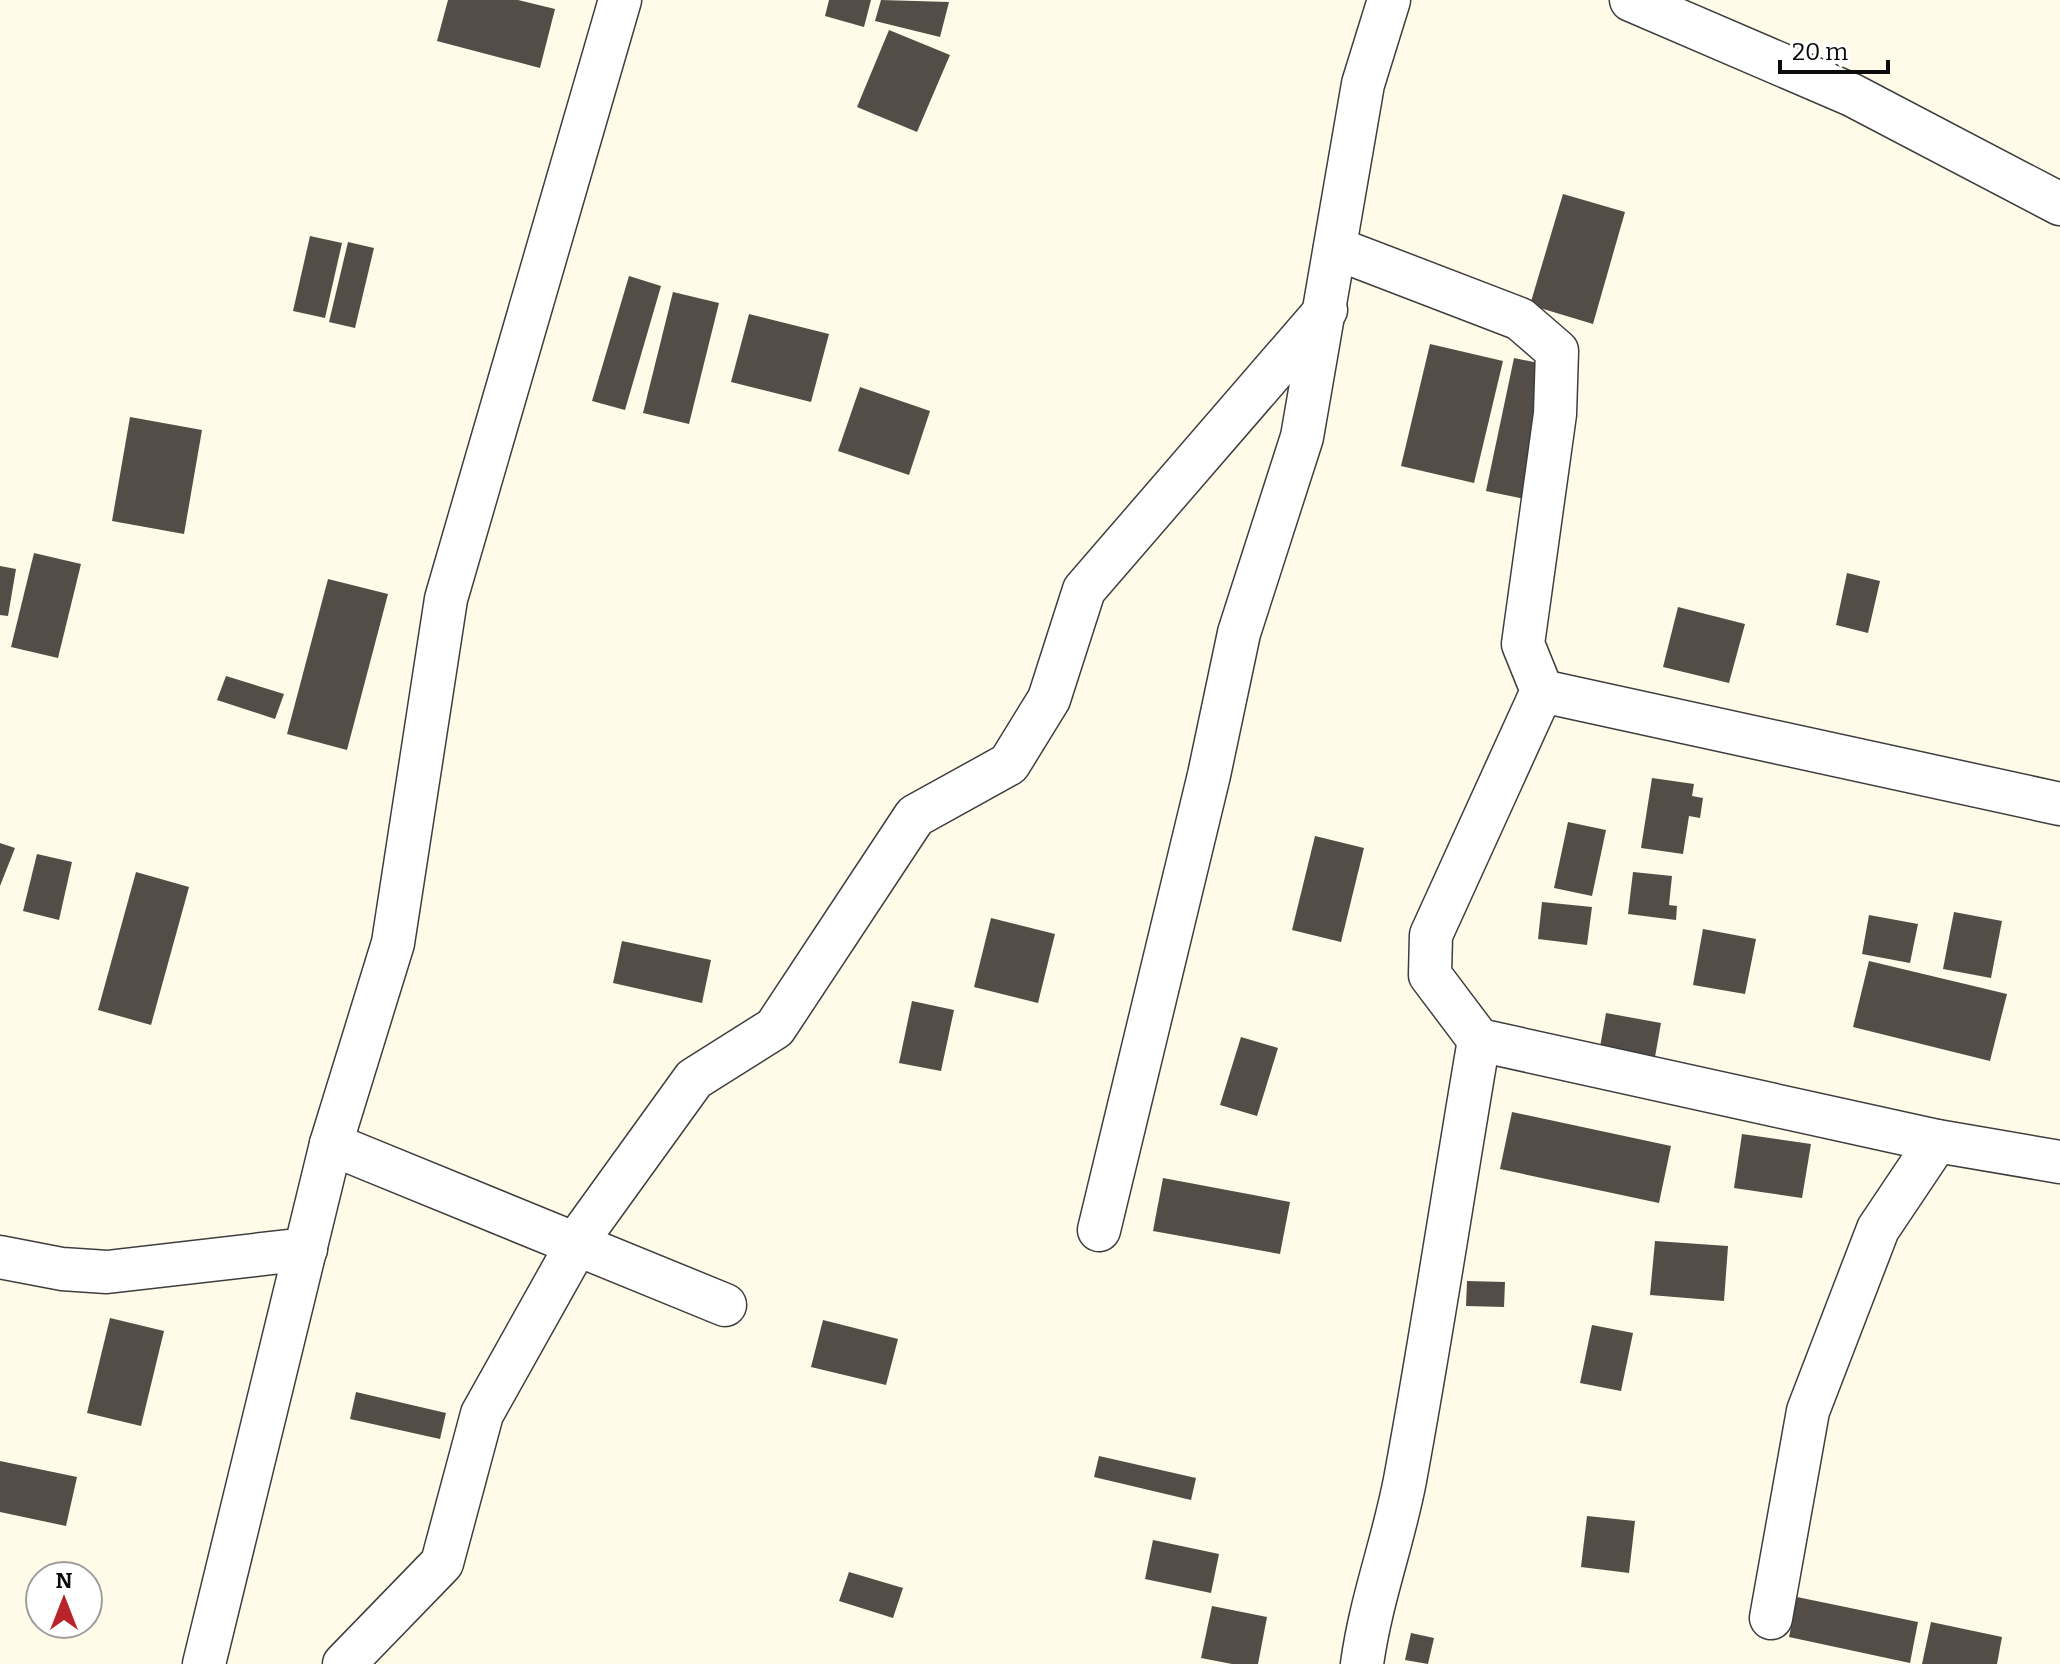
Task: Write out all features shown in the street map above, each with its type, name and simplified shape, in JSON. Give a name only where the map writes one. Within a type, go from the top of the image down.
[{"type":"street","points":[[204,1664],[331,1144],[393,943],[446,599],[620,0]]},
{"type":"street","points":[[1099,1230],[1209,775],[1239,633],[1302,437],[1363,84],[1389,0]]},
{"type":"street","points":[[1631,0],[1852,95],[2060,204]]},
{"type":"street","points":[[1335,248],[1520,319],[1557,351],[1555,414],[1523,644],[1542,691],[1431,935],[1430,975],[1479,1040],[1937,1141],[2060,1162]]},
{"type":"street","points":[[344,1664],[442,1563],[482,1414],[576,1246],[694,1079],[775,1028],[915,816],[1009,764],[1049,699],[1084,590],[1326,310]]},
{"type":"street","points":[[1542,691],[2060,804]]},
{"type":"street","points":[[1362,1664],[1370,1607],[1399,1508],[1411,1448],[1479,1040]]},
{"type":"street","points":[[1771,1618],[1808,1411],[1878,1229],[1937,1141]]},
{"type":"street","points":[[331,1144],[725,1305]]},
{"type":"street","points":[[0,1257],[62,1269],[107,1272],[306,1249]]},
{"type":"building","points":[[448,0],[518,0],[555,9],[540,68],[437,41]]},
{"type":"building","points":[[829,0],[871,0],[864,27],[825,16]]},
{"type":"building","points":[[881,0],[949,2],[940,37],[875,21]]},
{"type":"building","points":[[889,30],[950,55],[917,132],[857,107]]},
{"type":"building","points":[[1563,194],[1625,212],[1593,324],[1530,305]]},
{"type":"building","points":[[310,236],[342,243],[325,318],[293,311]]},
{"type":"building","points":[[348,242],[374,248],[355,328],[329,322]]},
{"type":"building","points":[[629,276],[661,286],[625,410],[592,401]]},
{"type":"building","points":[[673,292],[719,303],[689,424],[643,413]]},
{"type":"building","points":[[749,314],[829,334],[811,402],[731,382]]},
{"type":"building","points":[[1430,344],[1503,361],[1474,483],[1401,466]]},
{"type":"building","points":[[1514,358],[1563,368],[1535,501],[1486,491]]},
{"type":"building","points":[[860,387],[930,411],[909,475],[838,451]]},
{"type":"building","points":[[130,417],[202,430],[184,534],[112,521]]},
{"type":"building","points":[[34,553],[81,564],[58,658],[11,647]]},
{"type":"building","points":[[0,566],[16,569],[8,616],[0,615]]},
{"type":"building","points":[[1847,573],[1880,581],[1868,633],[1836,625]]},
{"type":"building","points":[[328,579],[388,594],[347,750],[287,734]]},
{"type":"building","points":[[1678,607],[1745,624],[1729,683],[1663,667]]},
{"type":"building","points":[[226,676],[284,694],[275,719],[217,700]]},
{"type":"building","points":[[1652,778],[1694,784],[1692,796],[1703,798],[1700,818],[1689,816],[1683,854],[1641,848]]},
{"type":"building","points":[[1568,822],[1606,830],[1592,896],[1554,888]]},
{"type":"building","points":[[1315,836],[1364,848],[1341,942],[1292,930]]},
{"type":"building","points":[[0,843],[15,848],[0,886]]},
{"type":"building","points":[[37,854],[72,862],[59,920],[23,911]]},
{"type":"building","points":[[136,872],[189,887],[151,1025],[98,1010]]},
{"type":"building","points":[[1633,872],[1672,876],[1669,905],[1677,906],[1676,920],[1628,914]]},
{"type":"building","points":[[1542,902],[1592,907],[1587,945],[1538,939]]},
{"type":"building","points":[[1954,912],[2002,921],[1991,978],[1943,969]]},
{"type":"building","points":[[1869,915],[1918,924],[1910,963],[1862,954]]},
{"type":"building","points":[[991,918],[1055,934],[1038,1003],[974,987]]},
{"type":"building","points":[[1703,929],[1756,939],[1745,994],[1693,985]]},
{"type":"building","points":[[622,941],[711,960],[702,1003],[613,983]]},
{"type":"building","points":[[1869,961],[2007,994],[1990,1061],[1853,1027]]},
{"type":"building","points":[[912,1001],[954,1010],[941,1071],[899,1063]]},
{"type":"building","points":[[1606,1013],[1661,1023],[1655,1057],[1600,1047]]},
{"type":"building","points":[[1241,1037],[1278,1048],[1257,1116],[1220,1105]]},
{"type":"building","points":[[1512,1112],[1671,1146],[1659,1203],[1500,1169]]},
{"type":"building","points":[[1742,1134],[1811,1144],[1802,1198],[1734,1188]]},
{"type":"building","points":[[1163,1178],[1290,1202],[1280,1254],[1153,1231]]},
{"type":"building","points":[[1655,1241],[1728,1246],[1724,1301],[1650,1295]]},
{"type":"building","points":[[1467,1281],[1505,1282],[1504,1307],[1466,1306]]},
{"type":"building","points":[[110,1318],[164,1331],[141,1426],[87,1413]]},
{"type":"building","points":[[823,1320],[898,1339],[886,1385],[811,1367]]},
{"type":"building","points":[[1592,1325],[1633,1333],[1621,1391],[1580,1383]]},
{"type":"building","points":[[356,1392],[446,1413],[440,1439],[350,1419]]},
{"type":"building","points":[[1099,1456],[1196,1478],[1191,1500],[1094,1477]]},
{"type":"building","points":[[0,1461],[77,1477],[66,1526],[0,1512]]},
{"type":"building","points":[[1587,1516],[1635,1521],[1629,1573],[1581,1567]]},
{"type":"building","points":[[1153,1540],[1219,1554],[1211,1593],[1145,1579]]},
{"type":"building","points":[[849,1572],[903,1588],[893,1618],[839,1601]]},
{"type":"building","points":[[1797,1597],[1918,1622],[1910,1663],[1789,1637]]},
{"type":"building","points":[[1212,1606],[1267,1617],[1258,1664],[1232,1664],[1201,1658]]},
{"type":"building","points":[[1931,1622],[2002,1637],[1997,1664],[1922,1664]]},
{"type":"building","points":[[1411,1633],[1434,1638],[1428,1664],[1405,1660]]}]
